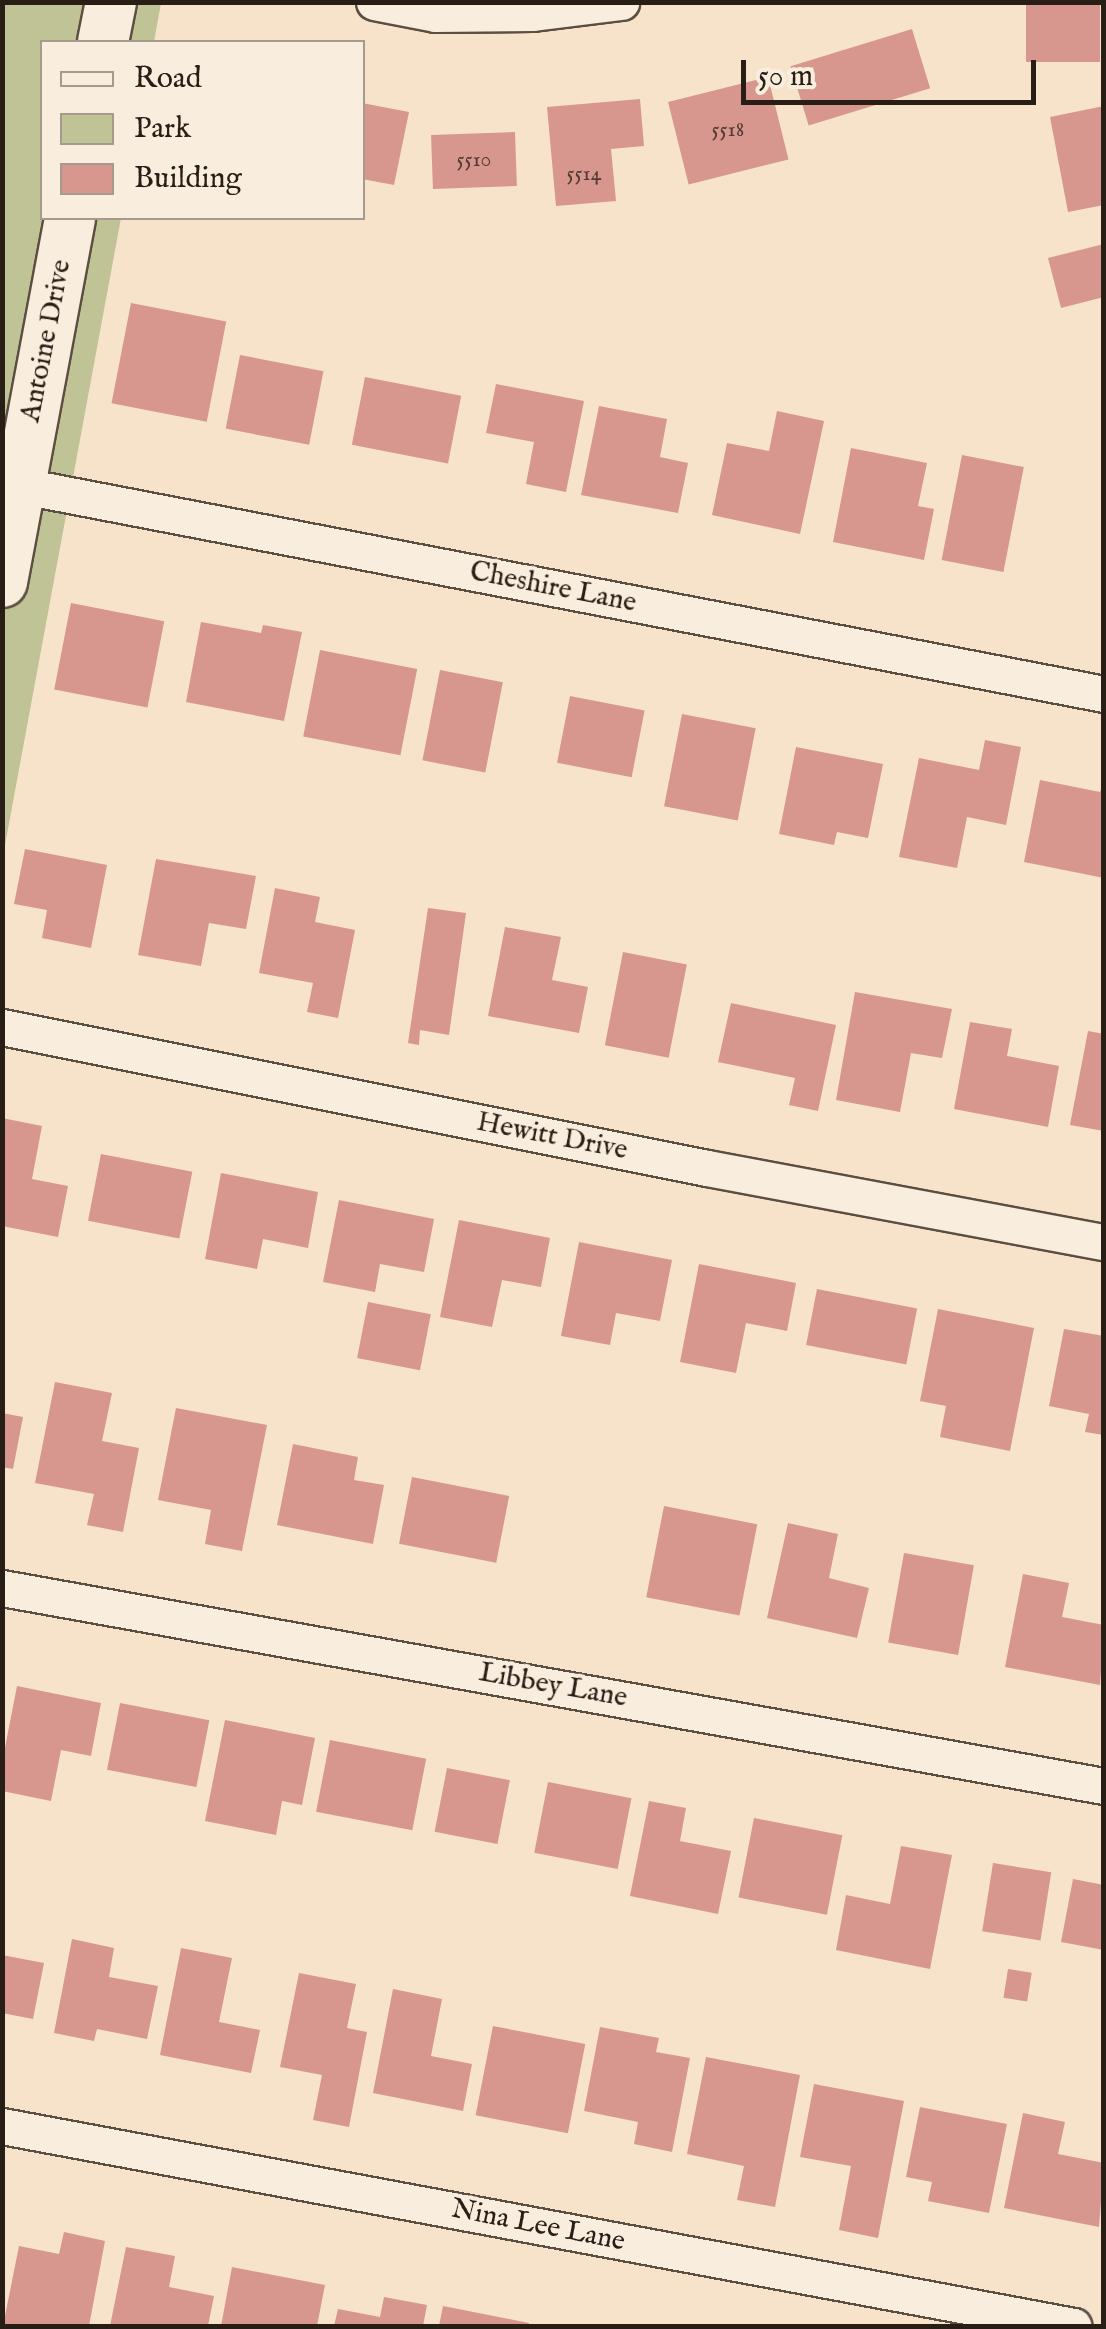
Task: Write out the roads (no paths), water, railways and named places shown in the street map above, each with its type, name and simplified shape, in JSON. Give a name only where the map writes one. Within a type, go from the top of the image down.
[{"type":"main road","points":[[103,40],[110,2]]},
{"type":"main road","name":"Antoine Drive","points":[[2,582],[11,483],[70,220]]},
{"type":"street","points":[[374,2],[435,14],[532,13],[620,2]]},
{"type":"street","name":"Cheshire Lane","points":[[11,483],[1104,694]]},
{"type":"street","name":"Hewitt Drive","points":[[2,1027],[687,1164],[1104,1242]]},
{"type":"street","name":"Libbey Lane","points":[[2,1588],[1104,1786]]},
{"type":"street","name":"Nina Lee Lane","points":[[2,2126],[1074,2326]]}]
